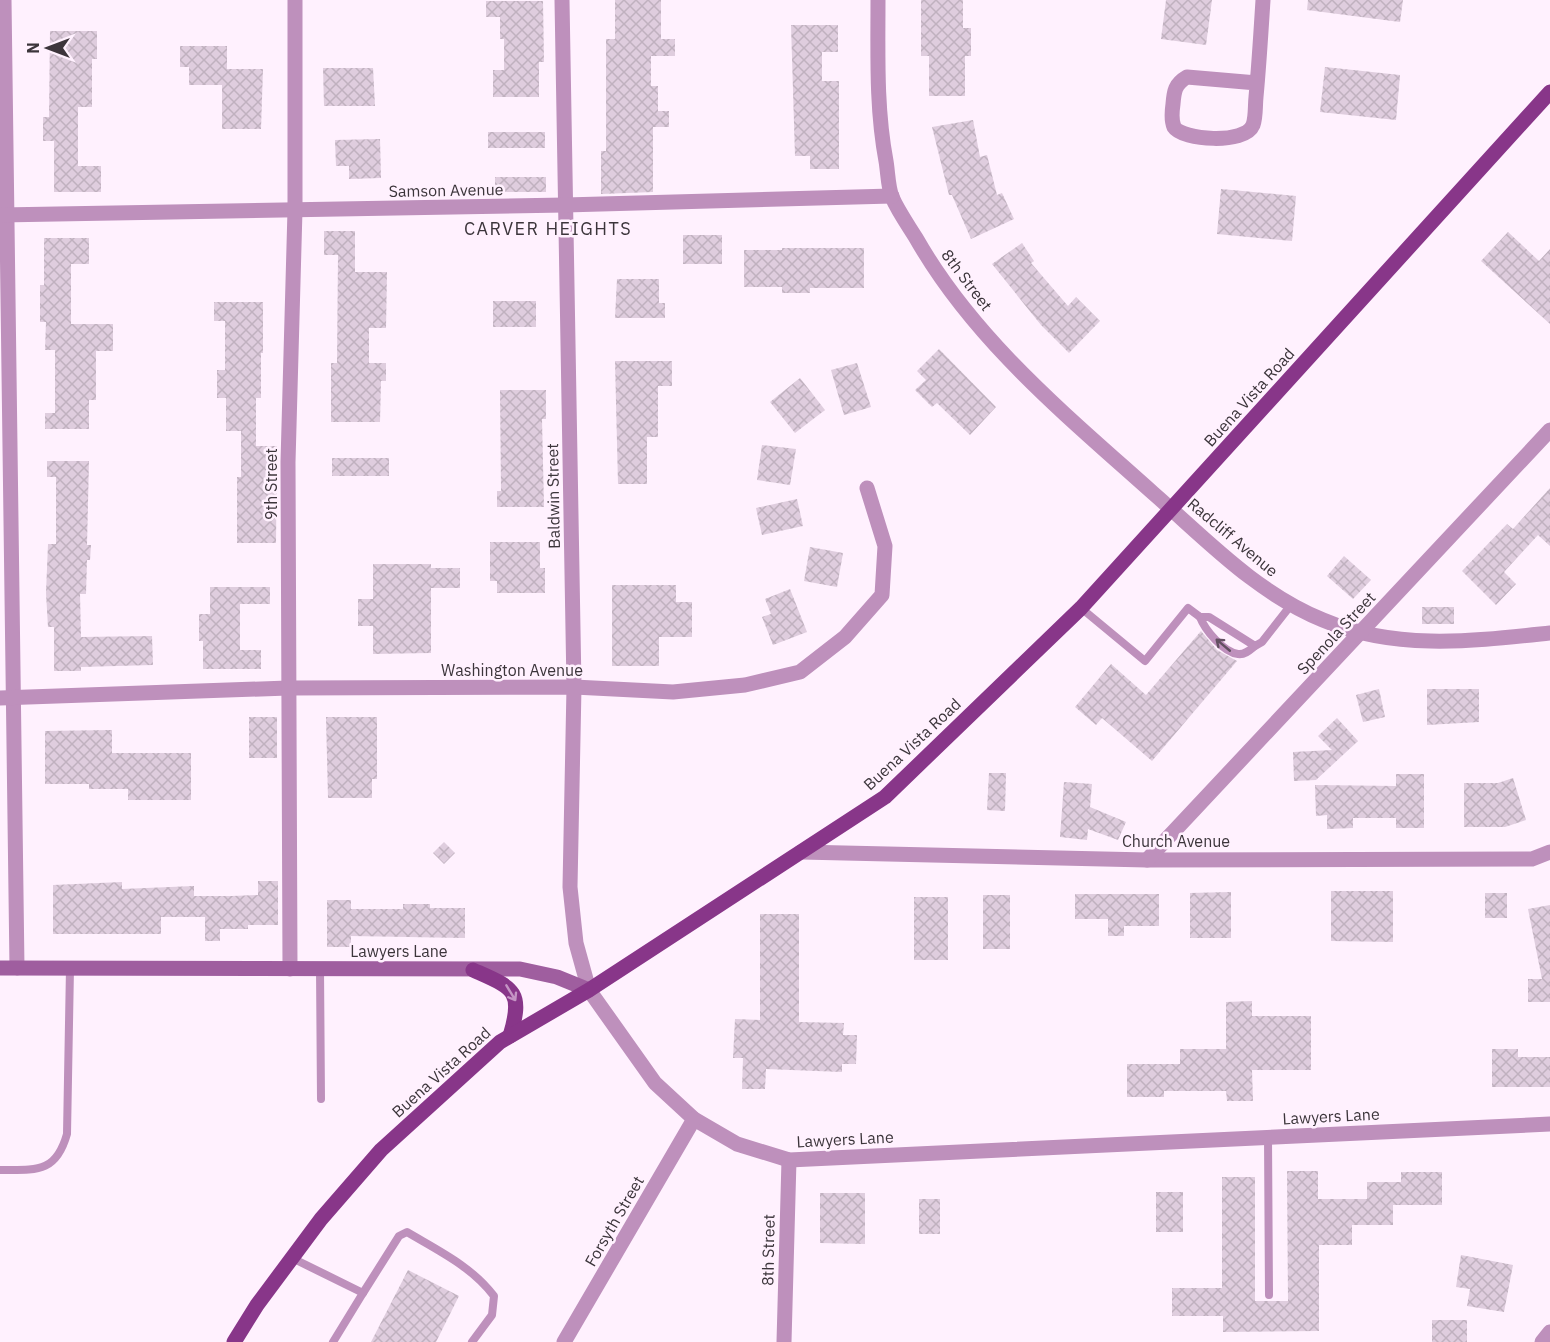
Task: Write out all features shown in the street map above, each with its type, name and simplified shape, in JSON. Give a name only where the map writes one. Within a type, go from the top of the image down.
[{"type":"main road","name":"Buena Vista Road","points":[[234,1342],[257,1305],[321,1219],[381,1150],[500,1042],[589,990],[885,797],[1081,608],[1548,97]]},
{"type":"main road","points":[[473,970],[508,986],[516,1001],[516,1016],[510,1036]]},
{"type":"street","points":[[4,0],[7,698],[17,968]]},
{"type":"street","name":"9th Street","points":[[290,969],[288,462],[295,210],[295,0]]},
{"type":"street","name":"Baldwin Street","points":[[562,0],[574,687],[570,887],[576,943],[589,990]]},
{"type":"street","name":"8th Street","points":[[878,0],[880,126],[892,196],[935,272],[999,352],[1172,509]]},
{"type":"street","points":[[1257,83],[1187,77],[1178,82],[1174,91],[1172,119],[1175,128],[1184,135],[1237,139],[1248,133],[1254,124],[1257,83],[1263,0]]},
{"type":"street","name":"Samson Avenue","points":[[4,215],[565,205],[892,196]]},
{"type":"street","name":"Spenola Street","points":[[1147,860],[1550,430]]},
{"type":"street","name":"Washington Avenue","points":[[7,698],[288,688],[574,687],[673,692],[745,685],[800,672],[845,637],[882,595],[885,546],[867,488]]},
{"type":"street","name":"Radcliff Avenue","points":[[1172,509],[1252,581],[1291,605],[1325,621],[1362,632],[1427,642],[1469,642],[1550,633]]},
{"type":"street","name":"Church Avenue","points":[[801,852],[1147,860],[1532,859],[1550,852]]},
{"type":"street","name":"Lawyers Lane","points":[[0,968],[520,969],[557,977],[589,990],[655,1083],[694,1119],[737,1144],[789,1160],[1550,1124]]},
{"type":"street","name":"Forsyth Street","points":[[564,1342],[694,1119]]},
{"type":"street","name":"8th Street","points":[[784,1342],[789,1160]]},
{"type":"street","points":[[1542,1342],[1550,1332]]},
{"type":"lane","points":[[1200,617],[1204,628],[1230,651],[1238,654],[1246,653],[1262,642],[1291,605]]},
{"type":"lane","points":[[1081,608],[1145,661],[1188,608],[1200,617],[1209,618],[1255,646]]},
{"type":"lane","points":[[0,1170],[28,1170],[46,1165],[61,1155],[68,1134],[70,968]]},
{"type":"lane","points":[[320,969],[321,1100]]},
{"type":"lane","points":[[1268,1137],[1269,1295]]},
{"type":"lane","points":[[333,1342],[399,1236],[407,1232],[462,1264],[482,1280],[494,1296],[492,1315],[472,1342]]},
{"type":"lane","points":[[292,1258],[363,1293]]},
{"type":"building","points":[[615,0],[661,0],[661,39],[675,39],[675,56],[651,56],[651,86],[658,86],[658,111],[669,111],[669,127],[653,127],[653,192],[601,194],[601,151],[606,151],[606,39],[615,39]]},
{"type":"building","points":[[921,0],[963,0],[963,28],[971,28],[971,56],[965,56],[965,96],[929,96],[929,56],[921,56]]},
{"type":"building","points":[[1166,0],[1212,0],[1206,45],[1161,39]]},
{"type":"building","points":[[1308,0],[1403,0],[1400,22],[1307,10]]},
{"type":"building","points":[[486,1],[543,1],[544,62],[539,62],[539,97],[493,97],[493,70],[504,70],[504,39],[500,39],[500,17],[486,17]]},
{"type":"building","points":[[791,25],[838,25],[838,52],[822,52],[822,81],[839,81],[839,169],[810,169],[810,156],[795,156]]},
{"type":"building","points":[[50,31],[97,31],[97,59],[92,59],[92,107],[78,107],[78,166],[101,166],[101,192],[54,192],[54,141],[43,141],[43,117],[49,117]]},
{"type":"building","points":[[180,46],[227,46],[227,69],[263,69],[261,129],[222,129],[222,85],[189,85],[189,67],[180,67]]},
{"type":"building","points":[[1325,67],[1400,75],[1396,120],[1320,112]]},
{"type":"building","points":[[323,68],[373,68],[375,106],[324,106]]},
{"type":"building","points":[[973,120],[980,157],[987,155],[997,195],[1002,193],[1014,219],[971,239],[952,195],[949,195],[932,127]]},
{"type":"building","points":[[488,132],[545,132],[545,148],[488,148]]},
{"type":"building","points":[[380,139],[381,178],[349,179],[349,166],[336,166],[335,140]]},
{"type":"building","points":[[495,177],[546,177],[546,192],[495,192]]},
{"type":"building","points":[[1221,189],[1296,196],[1292,241],[1217,234]]},
{"type":"building","points":[[324,231],[355,231],[355,272],[387,272],[386,328],[369,328],[369,363],[386,363],[386,381],[381,381],[380,422],[331,422],[331,363],[337,363],[338,255],[324,255]]},
{"type":"building","points":[[1508,232],[1539,261],[1550,249],[1550,324],[1481,261]]},
{"type":"building","points":[[683,235],[722,235],[722,264],[683,264]]},
{"type":"building","points":[[44,238],[89,238],[89,264],[71,264],[71,324],[113,324],[113,351],[96,351],[96,400],[89,400],[89,429],[45,429],[45,413],[55,413],[55,350],[45,350],[46,322],[40,322],[40,285],[44,285]]},
{"type":"building","points":[[1022,243],[1034,261],[1031,263],[1068,306],[1076,297],[1100,321],[1069,353],[1041,325],[992,264]]},
{"type":"building","points":[[782,248],[864,248],[864,288],[810,288],[810,293],[782,293],[782,287],[744,287],[744,250],[782,250]]},
{"type":"building","points":[[617,279],[659,279],[659,303],[665,303],[665,318],[615,318]]},
{"type":"building","points":[[493,301],[536,301],[536,327],[493,327]]},
{"type":"building","points":[[214,302],[263,302],[261,398],[256,398],[256,446],[277,446],[276,543],[237,543],[237,477],[241,477],[241,431],[226,431],[226,398],[217,398],[217,370],[225,370],[225,321],[214,321]]},
{"type":"building","points":[[939,349],[996,407],[970,435],[937,403],[932,407],[915,390],[926,380],[917,371]]},
{"type":"building","points":[[615,361],[672,361],[672,386],[658,386],[658,437],[647,437],[647,484],[618,484]]},
{"type":"building","points":[[857,363],[871,407],[844,415],[831,370]]},
{"type":"building","points":[[800,378],[825,410],[795,433],[770,402]]},
{"type":"building","points":[[500,390],[546,390],[546,419],[542,419],[544,507],[497,507],[497,491],[501,491]]},
{"type":"building","points":[[762,445],[796,449],[790,485],[757,480]]},
{"type":"building","points":[[332,458],[389,458],[389,476],[332,476]]},
{"type":"building","points":[[47,461],[89,461],[87,545],[91,545],[90,560],[87,560],[86,594],[80,594],[81,637],[152,636],[153,665],[81,667],[81,671],[54,671],[54,627],[48,627],[46,593],[48,544],[56,544],[56,477],[47,477]]},
{"type":"building","points":[[1550,488],[1550,546],[1538,535],[1504,572],[1516,584],[1496,605],[1462,571],[1507,524],[1513,529]]},
{"type":"building","points":[[797,499],[803,526],[762,535],[756,508]]},
{"type":"building","points":[[490,542],[540,542],[540,568],[545,568],[545,593],[497,593],[497,581],[490,581]]},
{"type":"building","points":[[810,547],[843,553],[837,587],[804,581]]},
{"type":"building","points":[[1344,556],[1371,580],[1353,599],[1327,576]]},
{"type":"building","points":[[373,564],[431,564],[431,568],[460,568],[460,588],[431,588],[431,653],[373,654],[373,626],[358,626],[358,599],[373,599]]},
{"type":"building","points":[[612,585],[676,585],[676,602],[692,602],[692,637],[659,637],[659,666],[612,666]]},
{"type":"building","points":[[210,587],[270,587],[270,604],[240,604],[240,650],[261,650],[261,669],[203,669],[203,641],[199,641],[199,614],[210,614]]},
{"type":"building","points":[[790,589],[807,632],[773,645],[762,617],[771,614],[765,599]]},
{"type":"building","points":[[1422,607],[1454,607],[1454,624],[1422,624]]},
{"type":"building","points":[[1201,631],[1217,650],[1237,661],[1152,761],[1102,718],[1096,725],[1075,707],[1111,664],[1146,695]]},
{"type":"building","points":[[1379,689],[1385,717],[1363,722],[1356,695]]},
{"type":"building","points":[[1427,689],[1479,689],[1479,722],[1427,725]]},
{"type":"building","points":[[249,717],[277,717],[277,758],[249,758]]},
{"type":"building","points":[[326,717],[377,717],[377,779],[372,779],[372,798],[328,798]]},
{"type":"building","points":[[1337,718],[1358,741],[1316,780],[1294,781],[1293,752],[1332,750],[1318,736]]},
{"type":"building","points":[[112,730],[112,753],[191,753],[191,800],[128,800],[128,789],[89,789],[89,784],[45,784],[45,731]]},
{"type":"building","points":[[989,773],[1006,773],[1005,811],[987,810]]},
{"type":"building","points":[[1396,774],[1424,774],[1424,828],[1396,828],[1396,818],[1353,818],[1353,828],[1327,829],[1327,815],[1316,816],[1315,785],[1396,786]]},
{"type":"building","points":[[1513,778],[1526,820],[1505,827],[1464,827],[1464,783],[1498,783]]},
{"type":"building","points":[[1064,782],[1092,784],[1090,807],[1126,822],[1118,840],[1088,829],[1087,840],[1060,837]]},
{"type":"building","points":[[444,842],[455,853],[444,864],[433,853]]},
{"type":"building","points":[[258,881],[278,881],[278,925],[248,925],[248,929],[220,929],[220,941],[205,941],[205,917],[161,917],[161,934],[53,934],[53,885],[122,882],[122,889],[194,886],[194,896],[232,896],[258,895]]},
{"type":"building","points":[[1331,891],[1393,891],[1393,942],[1331,941]]},
{"type":"building","points":[[1231,892],[1231,938],[1190,938],[1190,893]]},
{"type":"building","points":[[1485,893],[1507,893],[1507,918],[1485,918]]},
{"type":"building","points":[[1075,894],[1159,894],[1159,926],[1124,926],[1124,936],[1108,936],[1108,919],[1075,919]]},
{"type":"building","points":[[983,895],[1010,895],[1010,949],[983,949]]},
{"type":"building","points":[[914,897],[948,897],[948,960],[914,960]]},
{"type":"building","points":[[327,900],[351,900],[351,909],[403,909],[403,904],[430,904],[430,908],[465,908],[465,938],[351,936],[351,947],[327,947]]},
{"type":"building","points":[[1550,905],[1550,1002],[1528,1002],[1528,979],[1542,979],[1528,909]]},
{"type":"building","points":[[760,914],[799,914],[799,1022],[844,1023],[843,1035],[857,1035],[856,1064],[842,1064],[842,1072],[766,1069],[765,1089],[742,1089],[743,1058],[733,1058],[735,1019],[760,1020]]},
{"type":"building","points":[[1252,1001],[1252,1016],[1311,1016],[1311,1070],[1252,1070],[1253,1101],[1227,1101],[1226,1091],[1164,1091],[1164,1097],[1127,1097],[1127,1064],[1180,1064],[1180,1049],[1226,1049],[1226,1002]]},
{"type":"building","points":[[1492,1049],[1518,1049],[1518,1057],[1550,1057],[1550,1087],[1492,1087]]},
{"type":"building","points":[[1287,1171],[1318,1171],[1318,1199],[1367,1199],[1367,1182],[1401,1182],[1401,1172],[1442,1172],[1442,1205],[1393,1205],[1393,1225],[1352,1225],[1352,1245],[1319,1245],[1319,1331],[1223,1332],[1223,1316],[1172,1316],[1172,1288],[1222,1288],[1222,1177],[1255,1177],[1255,1301],[1288,1301]]},
{"type":"building","points":[[1156,1192],[1183,1192],[1183,1232],[1156,1232]]},
{"type":"building","points":[[820,1193],[865,1193],[865,1244],[820,1243]]},
{"type":"building","points":[[919,1199],[940,1199],[940,1234],[919,1234]]},
{"type":"building","points":[[1461,1255],[1513,1265],[1504,1312],[1467,1306],[1470,1289],[1456,1287]]},
{"type":"building","points":[[408,1270],[459,1296],[436,1342],[371,1342]]},
{"type":"building","points":[[1432,1320],[1467,1320],[1467,1342],[1432,1342]]},
{"type":"district","name":"CARVER HEIGHTS","points":[[548,228]]}]
